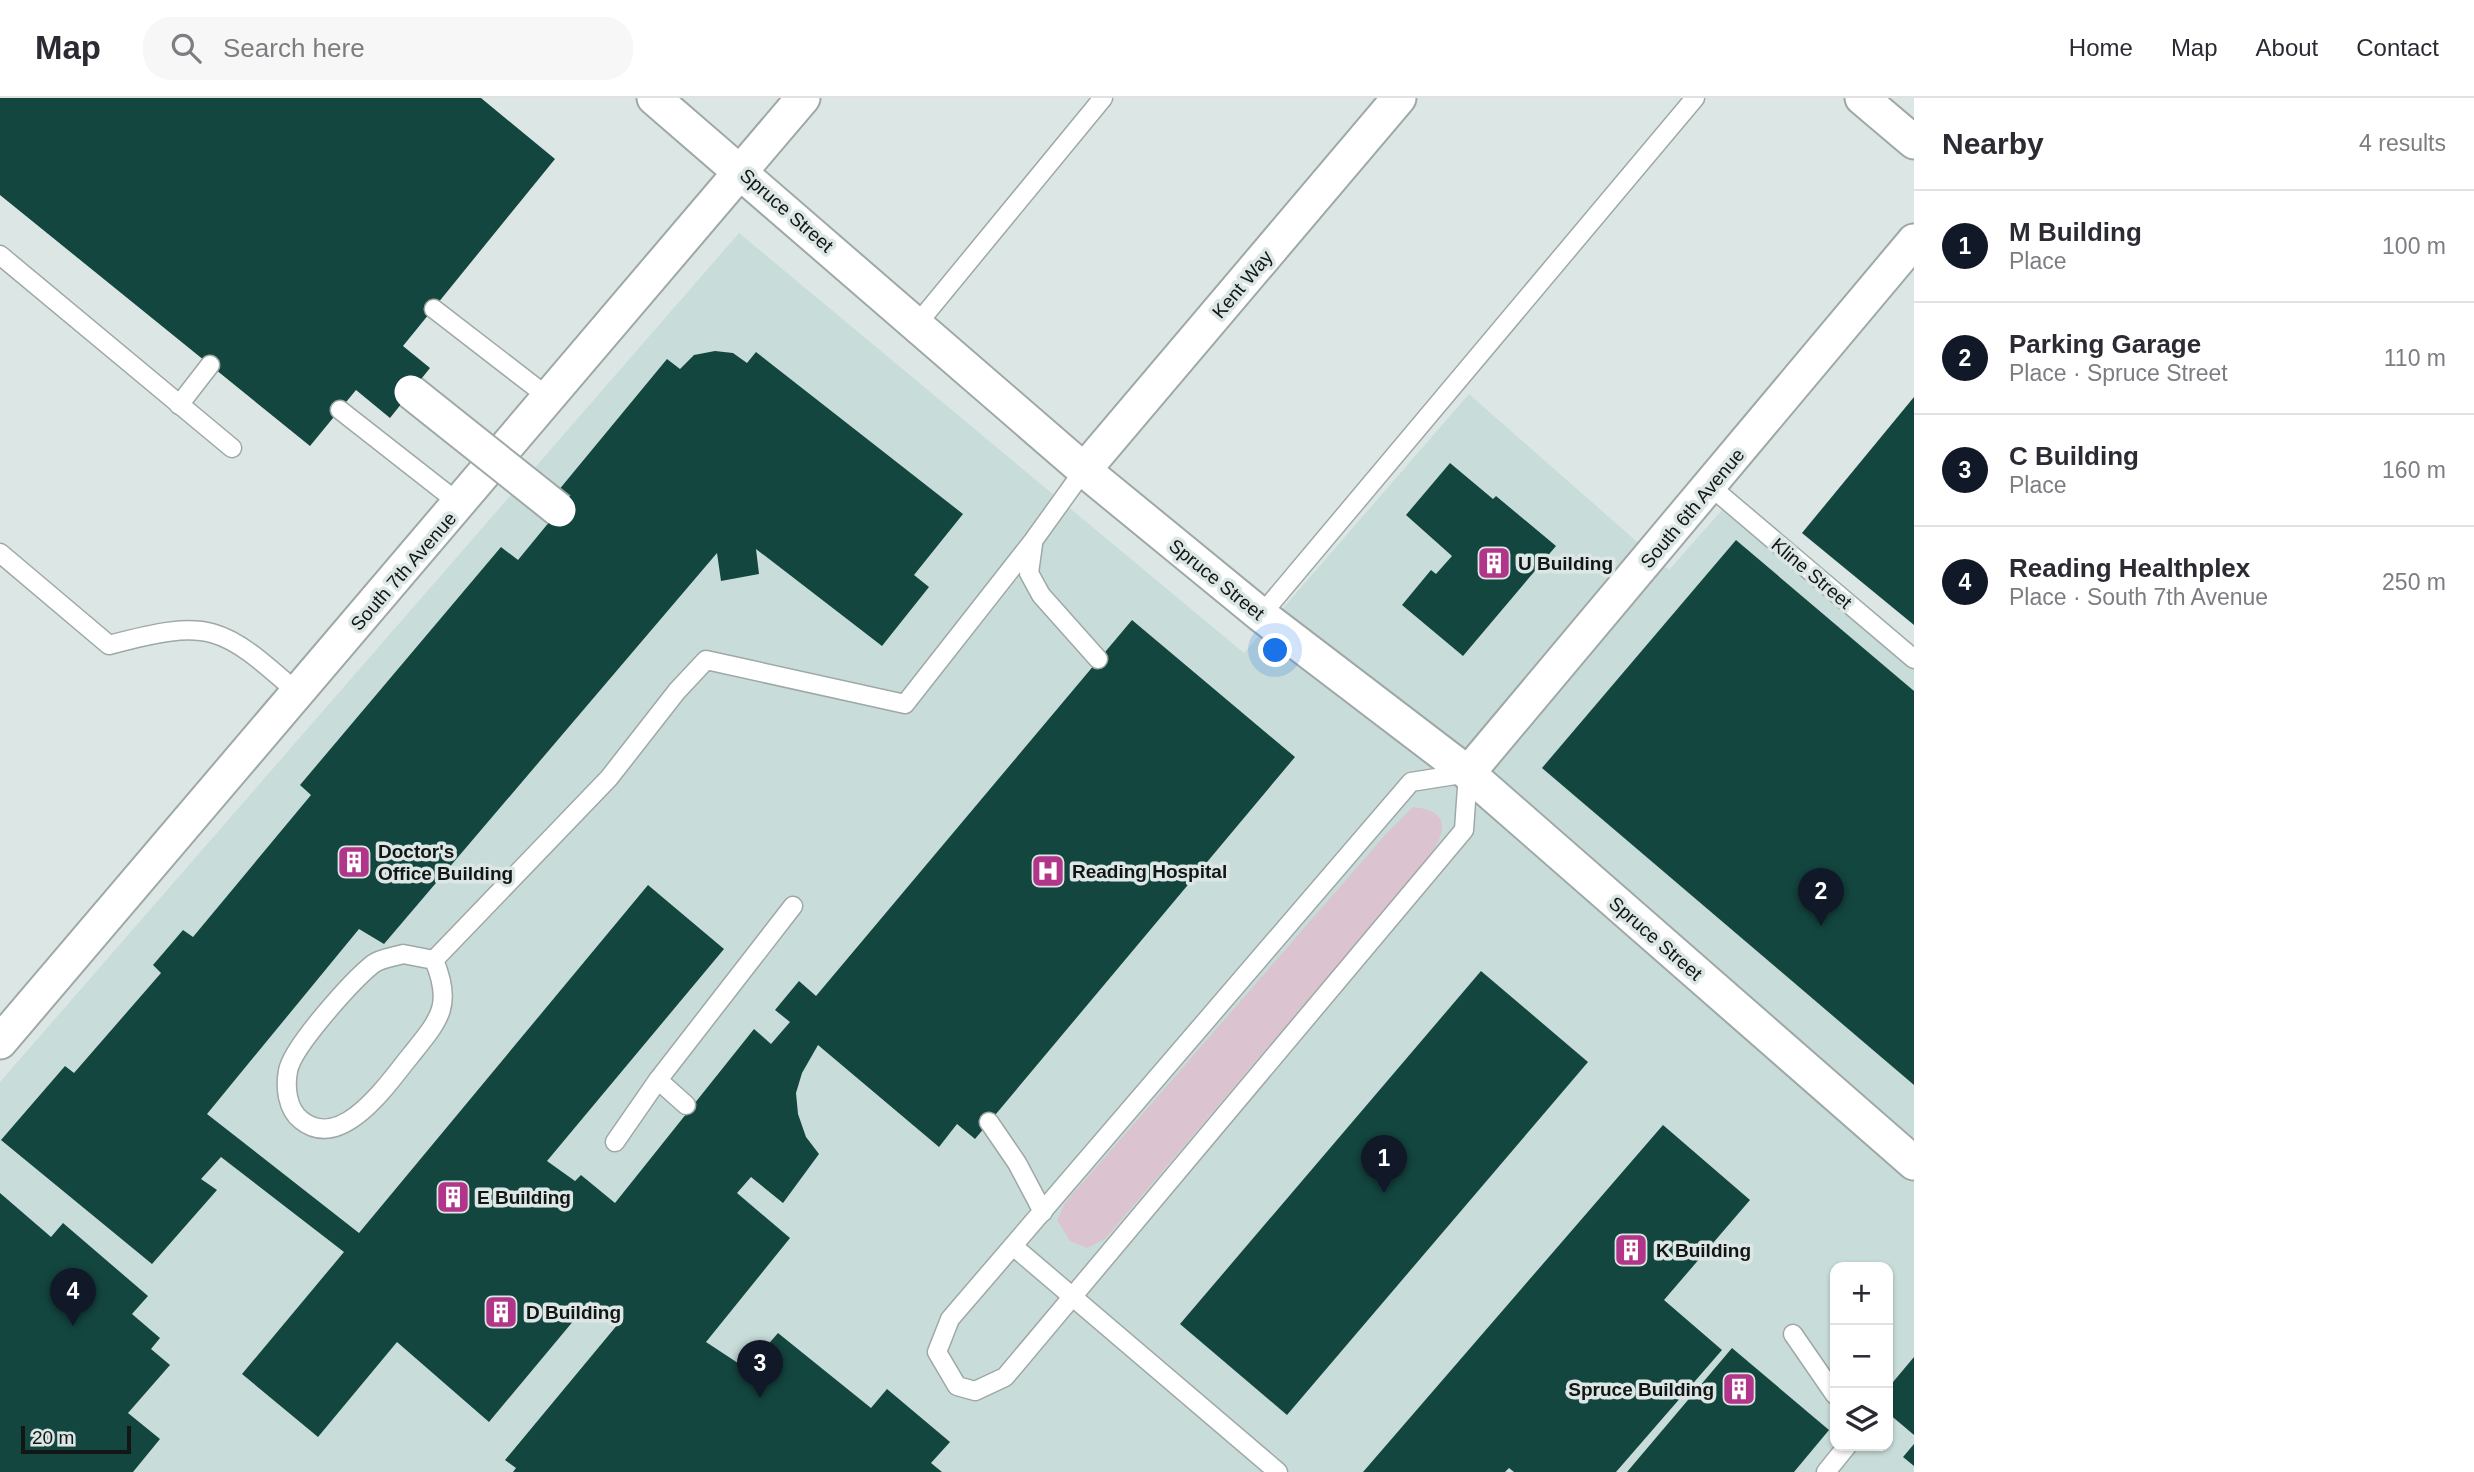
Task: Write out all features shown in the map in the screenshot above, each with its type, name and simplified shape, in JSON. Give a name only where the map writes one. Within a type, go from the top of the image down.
[{"type":"street","name":"Spruce Street","points":[[654,98],[918,323],[1084,470],[1261,615],[1468,773],[1914,1163]]},
{"type":"street","name":"South 7th Avenue","points":[[0,1042],[803,98]]},
{"type":"street","name":"Kent Way","points":[[1084,470],[1399,98]]},
{"type":"street","points":[[1862,98],[1914,142]]},
{"type":"street","name":"South 6th Avenue","points":[[1468,773],[1914,242]]},
{"type":"street","points":[[411,392],[559,510]]},
{"type":"lane","points":[[918,323],[1103,98]]},
{"type":"lane","points":[[1261,615],[1695,98]]},
{"type":"lane","points":[[0,255],[232,448]]},
{"type":"lane","points":[[434,309],[548,397]]},
{"type":"lane","points":[[178,405],[210,365]]},
{"type":"lane","points":[[340,410],[460,504]]},
{"type":"lane","points":[[434,960],[610,778],[677,691],[706,660],[905,704],[1033,541],[1084,470]]},
{"type":"lane","name":"Kline Street","points":[[1710,486],[1914,659]]},
{"type":"lane","points":[[1033,541],[1028,573],[1041,594],[1098,659]]},
{"type":"lane","points":[[0,553],[109,645],[159,632],[210,631],[229,637],[251,651],[298,693]]},
{"type":"lane","points":[[1468,773],[1464,830],[1074,1298],[1005,1377],[975,1391],[957,1386],[937,1352],[950,1318],[1411,782],[1468,773]]},
{"type":"lane","points":[[615,1142],[658,1080],[793,906]]},
{"type":"lane","points":[[403,954],[434,960],[445,986],[442,1010],[426,1036],[378,1095],[349,1122],[328,1128],[307,1125],[295,1115],[287,1095],[288,1069],[308,1036],[355,981],[376,962],[403,954]]},
{"type":"lane","points":[[658,1080],[686,1105]]},
{"type":"lane","points":[[989,1122],[1017,1163],[1043,1212]]},
{"type":"lane","points":[[1013,1246],[1278,1472]]},
{"type":"lane","points":[[1793,1334],[1830,1388]]},
{"type":"lane","points":[[1826,1472],[1843,1451]]},
{"type":"shaded area","name":"Reading Hospital","points":[[739,233],[1244,653],[1469,394],[1669,570],[1730,501],[1914,660],[1914,1472],[0,1472],[0,1082]]},
{"type":"shaded area","points":[[1413,807],[1435,814],[1442,826],[1437,843],[1426,861],[1105,1239],[1087,1248],[1070,1241],[1057,1220],[1065,1203],[1385,835]]},
{"type":"building","points":[[0,98],[481,98],[555,159],[403,346],[430,368],[390,418],[356,390],[310,446],[0,195]]},
{"type":"building","points":[[715,351],[733,353],[747,363],[756,352],[963,514],[914,575],[929,587],[882,646],[756,549],[759,574],[721,581],[717,553],[384,944],[359,929],[207,1114],[359,1233],[648,885],[724,949],[547,1161],[575,1181],[581,1175],[615,1203],[754,1029],[771,1044],[790,1022],[775,1010],[799,981],[816,996],[1132,620],[1295,757],[975,1139],[957,1124],[939,1147],[818,1045],[802,1073],[796,1093],[798,1114],[806,1137],[819,1154],[783,1203],[751,1177],[737,1193],[790,1238],[706,1342],[747,1369],[778,1333],[871,1408],[887,1389],[950,1442],[931,1463],[942,1472],[513,1472],[516,1468],[505,1460],[618,1324],[590,1301],[489,1422],[397,1342],[318,1437],[242,1374],[344,1252],[221,1157],[201,1179],[217,1190],[152,1264],[1,1140],[65,1066],[74,1073],[161,973],[153,965],[183,930],[193,937],[311,795],[300,785],[501,547],[518,560],[564,504],[553,497],[667,359],[680,369],[694,355]]},
{"type":"building","points":[[1914,397],[1914,625],[1802,533]]},
{"type":"building","name":"U Building","points":[[1450,463],[1493,499],[1496,496],[1556,546],[1463,656],[1402,605],[1431,570],[1436,574],[1452,556],[1406,515]]},
{"type":"building","points":[[1736,540],[1914,691],[1914,1085],[1542,768]]},
{"type":"building","points":[[1481,971],[1588,1062],[1287,1415],[1180,1324]]},
{"type":"building","name":"K Building","points":[[1663,1125],[1750,1200],[1664,1300],[1722,1350],[1616,1472],[1514,1472],[1509,1468],[1505,1472],[1363,1472]]},
{"type":"building","points":[[0,1193],[51,1237],[63,1223],[148,1296],[132,1314],[160,1338],[151,1349],[170,1365],[128,1413],[160,1439],[133,1472],[0,1472]]},
{"type":"building","name":"Spruce Building","points":[[1732,1348],[1829,1430],[1794,1472],[1627,1472]]},
{"type":"building","points":[[1914,1357],[1914,1435],[1893,1417],[1893,1382]]},
{"type":"building","points":[[1914,1444],[1914,1466],[1903,1457]]},
{"type":"place","name":"U Building","points":[[1494,563]]},
{"type":"place","name":"Doctor's Office Building","points":[[354,862]]},
{"type":"place","name":"Reading Hospital","points":[[1048,871]]},
{"type":"place","name":"Parking Garage","points":[[1821,926]]},
{"type":"place","name":"M Building","points":[[1384,1193]]},
{"type":"place","name":"E Building","points":[[453,1197]]},
{"type":"place","name":"K Building","points":[[1631,1250]]},
{"type":"place","name":"D Building","points":[[501,1312]]},
{"type":"place","name":"Reading Healthplex","points":[[73,1326]]},
{"type":"place","name":"Spruce Building","points":[[1739,1389]]},
{"type":"place","name":"C Building","points":[[760,1398]]}]
